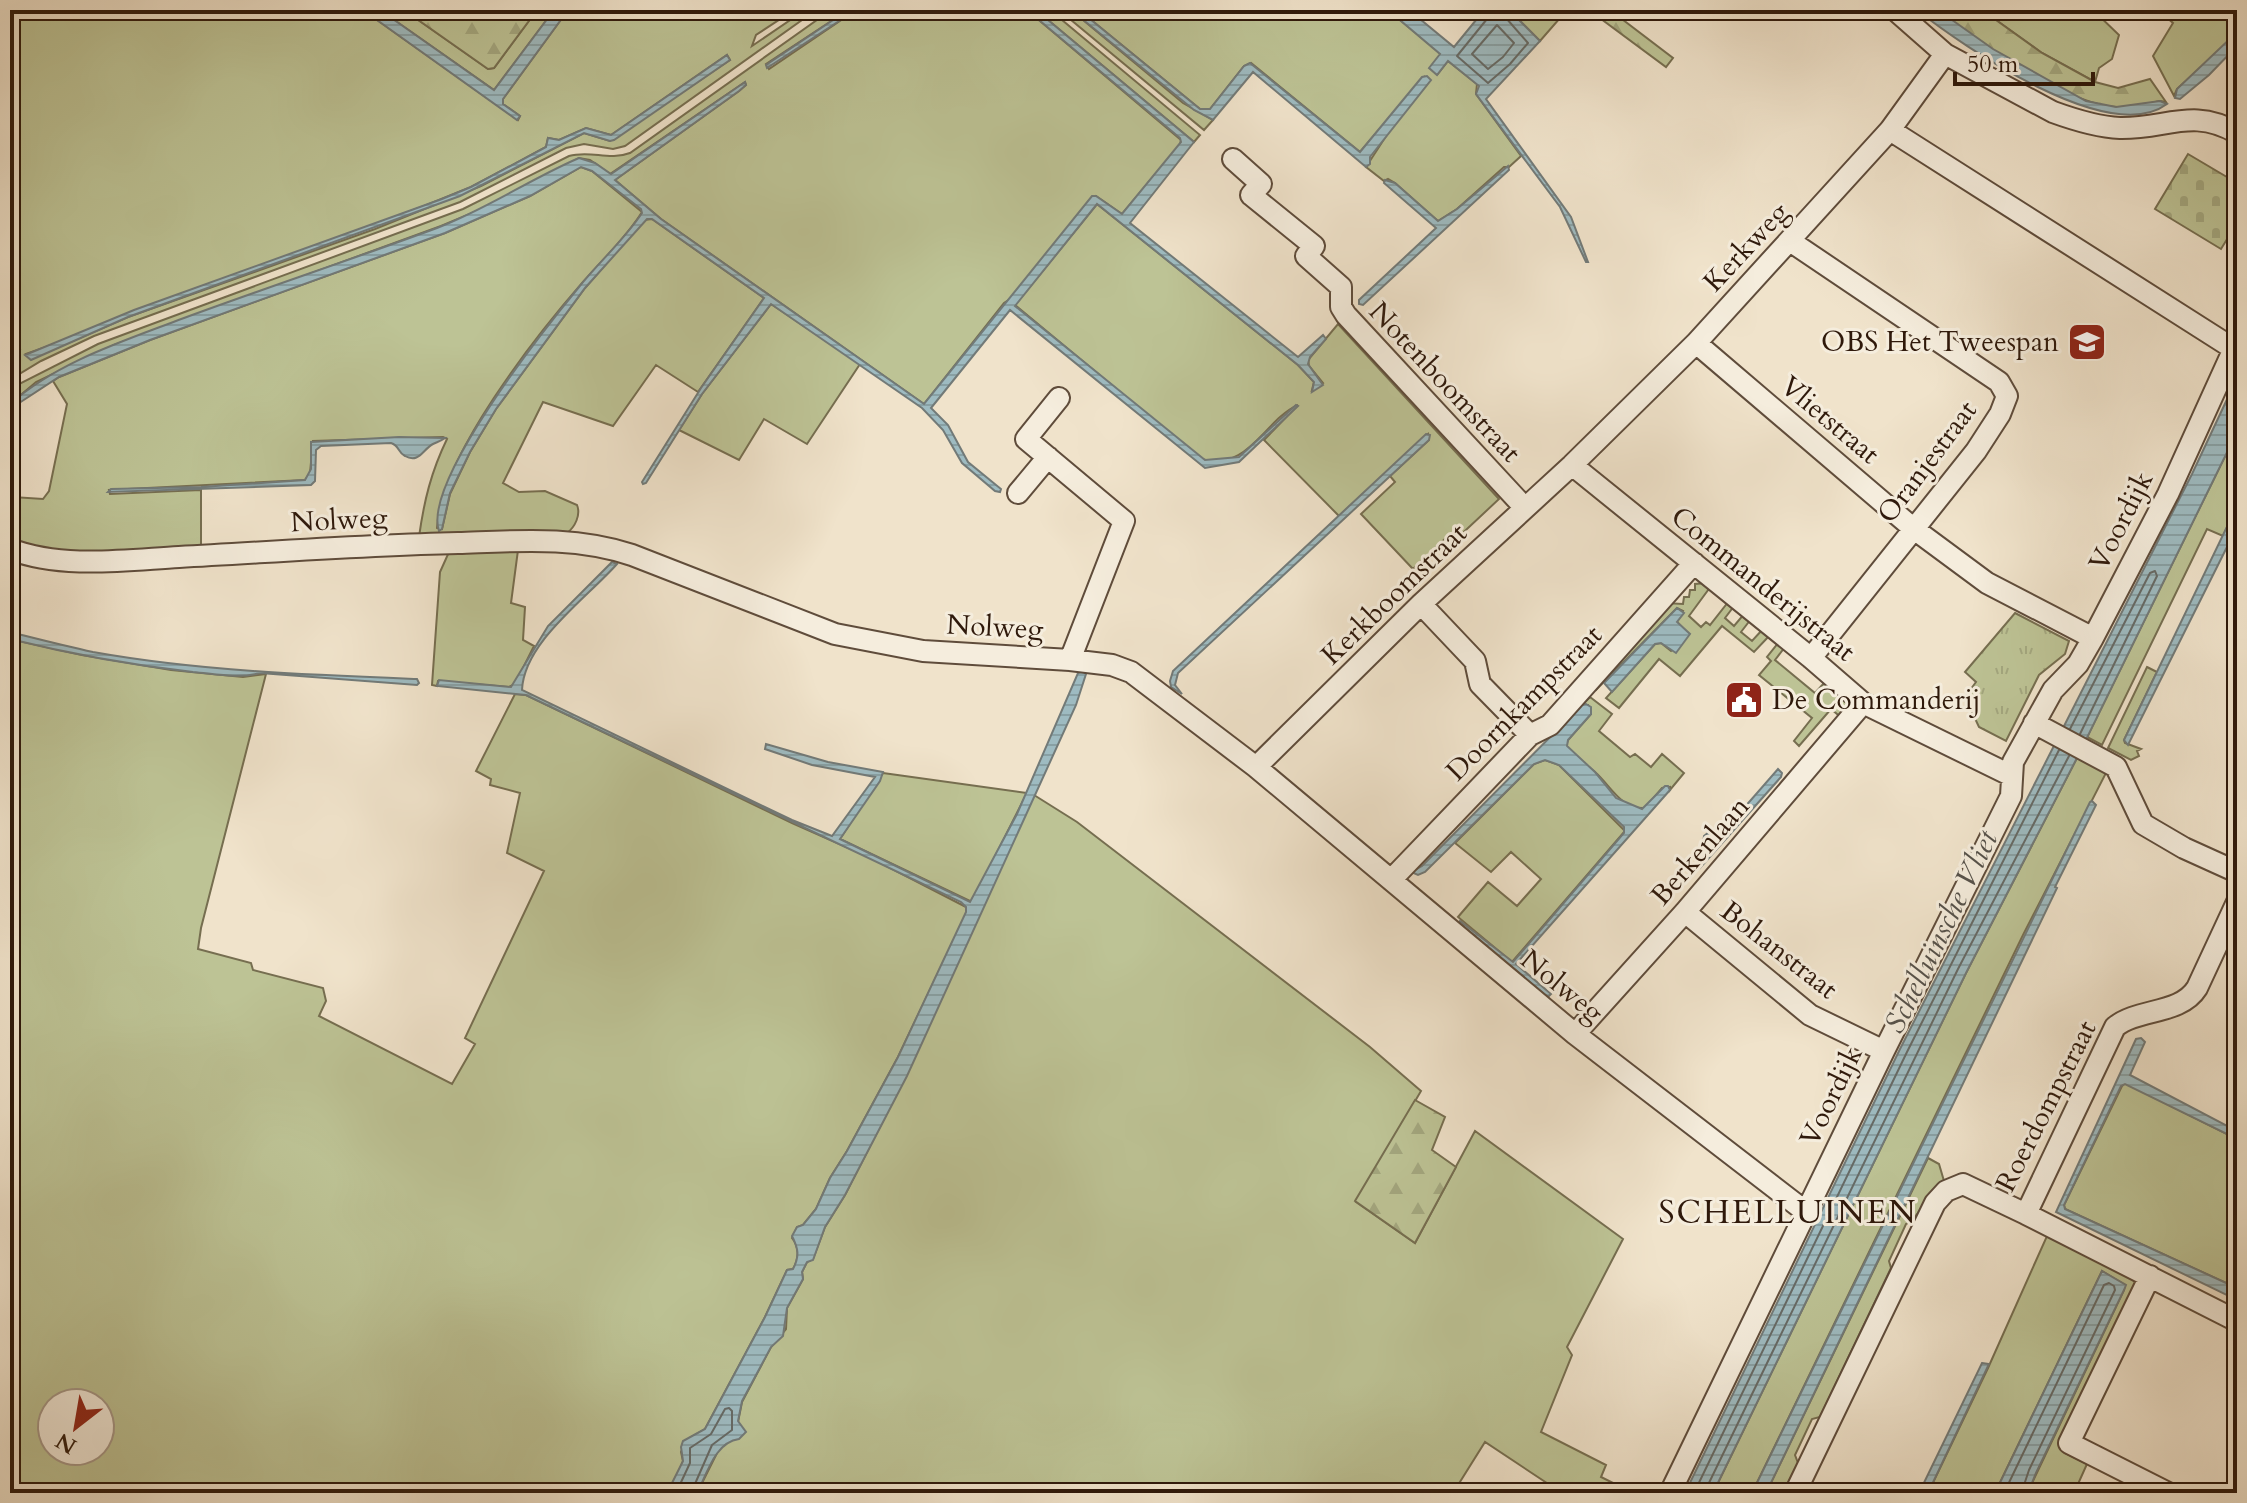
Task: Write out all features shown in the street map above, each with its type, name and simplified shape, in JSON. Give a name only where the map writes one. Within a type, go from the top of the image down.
[{"type":"street","points":[[1895,10],[1945,54],[2053,112],[2095,126],[2142,127],[2200,119],[2237,133]]},
{"type":"street","name":"Kerkweg","points":[[1572,465],[1696,343],[1790,241],[1890,130],[1945,54]]},
{"type":"street","points":[[1890,130],[2235,345]]},
{"type":"street","name":"Notenboomstraat","points":[[1233,159],[1261,184],[1251,195],[1314,246],[1306,256],[1341,287],[1341,307],[1346,315],[1525,508]]},
{"type":"street","name":"Oranjestraat","points":[[1790,241],[1999,382],[2007,396],[2000,414],[1976,451],[1811,658]]},
{"type":"street","name":"Vlietstraat","points":[[1696,343],[1914,529],[1987,583],[2093,638]]},
{"type":"street","name":"Voordijk","points":[[1670,1493],[2011,796],[2013,762],[2053,690],[2078,664],[2093,638],[2168,494],[2235,345]]},
{"type":"street","points":[[1059,398],[1026,439],[1124,521],[1070,660]]},
{"type":"street","points":[[1018,493],[1048,457]]},
{"type":"street","name":"Kerkboomstraat","points":[[1256,767],[1421,604],[1572,465]]},
{"type":"street","name":"Commanderijstraat","points":[[1572,465],[1863,703],[2012,776]]},
{"type":"street","name":"Nolweg","points":[[10,549],[51,558],[127,560],[418,544],[579,542],[606,546],[632,555],[835,634],[923,651],[1070,660],[1112,665],[1131,672],[1256,767],[1575,1034],[1806,1212]]},
{"type":"street","name":"Doornkampstraat","points":[[1391,880],[1530,735],[1550,725],[1694,563]]},
{"type":"street","points":[[1421,604],[1475,661],[1480,684],[1530,735]]},
{"type":"street","name":"Berkenlaan","points":[[1575,1034],[1685,912],[1863,703]]},
{"type":"street","points":[[2034,723],[2116,767],[2143,824],[2184,848],[2237,872]]},
{"type":"street","name":"Roerdompstraat","points":[[1795,1493],[1935,1203],[1946,1191],[1963,1184],[2026,1214],[2115,1027],[2188,999],[2197,988],[2237,902]]},
{"type":"street","name":"Bohanstraat","points":[[1685,912],[1810,1015],[1884,1051]]},
{"type":"street","points":[[2026,1214],[2237,1321]]},
{"type":"street","points":[[2150,1276],[2069,1443],[2168,1493]]},
{"type":"green space","points":[[10,10],[363,10],[518,120],[520,116],[503,104],[503,99],[568,10],[794,10],[756,35],[752,46],[805,10],[816,10],[625,146],[613,149],[584,144],[566,148],[460,202],[94,336],[11,379],[10,366],[20,350],[14,345],[10,351],[10,314],[16,305],[10,297]],"holes":[[[727,55],[730,60],[610,141],[584,133],[481,186],[375,229],[128,317],[31,359],[26,354],[471,187],[546,147],[548,138],[559,140],[586,128],[611,135]]]},
{"type":"green space","points":[[380,10],[404,10],[488,69],[494,68],[537,10],[554,10],[494,90]]},
{"type":"green space","points":[[404,10],[537,10],[494,68],[488,69]]},
{"type":"green space","points":[[831,10],[848,10],[766,64],[769,69],[856,10],[1027,10],[1181,140],[1122,214],[1096,196],[1004,303],[924,404],[661,219],[615,180],[739,91],[746,85],[745,82],[610,174],[590,160],[579,158],[489,206],[441,226],[114,345],[36,382],[10,404],[10,390],[98,344],[463,209],[569,156],[630,153]]},
{"type":"green space","points":[[1036,10],[1050,10],[1200,135],[1194,142]]},
{"type":"green space","points":[[1059,10],[1071,10],[1183,103],[1213,120],[1204,130]]},
{"type":"green space","points":[[1079,10],[1388,10],[1441,54],[1437,75],[1448,61],[1477,84],[1476,94],[1521,156],[1438,221],[1395,183],[1388,179],[1384,181],[1366,167],[1425,76],[1360,152],[1251,63],[1244,66],[1210,109],[1200,109]]},
{"type":"green space","points":[[1509,10],[1567,10],[1540,41]]},
{"type":"green space","points":[[1589,10],[1610,10],[1673,58],[1666,67]]},
{"type":"green space","points":[[1938,10],[1982,10],[2042,53],[2095,82],[2118,88],[2150,79],[2166,102],[2117,107],[2074,96],[2024,70]]},
{"type":"green space","points":[[1982,10],[2093,10],[2119,35],[2112,59],[2099,68],[2095,82],[2042,53]]},
{"type":"green space","points":[[2169,10],[2237,10],[2235,36],[2177,89],[2174,96],[2153,56],[2173,23],[2165,16]]},
{"type":"green space","points":[[2188,154],[2237,183],[2237,223],[2221,249],[2155,209]]},
{"type":"green space","points":[[581,167],[592,171],[642,212],[540,334],[494,399],[455,467],[442,499],[437,528],[442,529],[450,494],[470,452],[496,409],[585,288],[644,220],[652,219],[764,298],[698,392],[656,365],[613,426],[543,402],[503,483],[519,492],[545,491],[577,505],[576,520],[567,533],[419,537],[429,487],[447,439],[443,437],[313,441],[310,473],[305,480],[109,490],[110,494],[201,490],[201,549],[74,554],[10,542],[13,497],[43,499],[49,491],[67,404],[53,381],[59,377],[150,340],[445,233],[530,196]]},
{"type":"green space","points":[[1097,204],[1298,365],[1314,382],[1312,390],[1323,383],[1309,366],[1308,360],[1338,324],[1499,499],[1452,543],[1447,537],[1413,569],[1361,514],[1395,482],[1390,476],[1429,440],[1428,434],[1339,516],[1264,440],[1298,405],[1286,412],[1244,452],[1218,461],[1201,459],[1015,305]]},
{"type":"green space","points":[[771,304],[860,364],[807,444],[764,419],[739,460],[679,430],[702,394]]},
{"type":"green space","points":[[2237,432],[2237,506],[2223,536],[2207,529],[2102,745],[2087,737]]},
{"type":"green space","points":[[518,550],[511,603],[525,607],[523,640],[534,646],[515,684],[509,687],[438,681],[437,686],[432,685],[440,572],[449,552]]},
{"type":"green space","points":[[1695,584],[1711,586],[1689,616],[1701,627],[1706,622],[1710,625],[1729,601],[1734,606],[1725,618],[1734,626],[1744,614],[1751,619],[1741,632],[1752,641],[1763,629],[1770,635],[1754,652],[1722,626],[1680,676],[1659,659],[1619,708],[1606,698],[1655,644],[1661,643],[1671,651],[1689,634],[1677,622],[1683,611],[1677,608],[1596,690],[1591,686],[1665,603],[1683,604],[1690,590],[1695,590]]},
{"type":"green space","points":[[2015,613],[2069,641],[2065,654],[2039,675],[2006,741],[1979,727],[1965,697],[1976,682],[1965,672]]},
{"type":"green space","points":[[10,639],[171,670],[243,677],[266,674],[198,949],[251,963],[253,970],[323,988],[326,1001],[319,1016],[452,1084],[475,1044],[465,1038],[544,871],[507,853],[520,793],[490,785],[491,779],[476,771],[515,694],[526,695],[871,858],[966,907],[967,912],[898,1057],[816,1209],[803,1225],[797,1227],[792,1238],[798,1253],[793,1269],[787,1270],[705,1429],[688,1439],[681,1452],[683,1461],[667,1493],[10,1493]]},
{"type":"green space","points":[[1779,642],[1785,647],[1775,660],[1815,693],[1826,681],[1849,702],[1843,719],[1831,709],[1799,746],[1794,741],[1812,718],[1759,675],[1771,661],[1767,657]]},
{"type":"green space","points":[[2147,667],[2157,672],[2124,740],[2141,749],[2137,751],[2139,756],[2131,760],[2108,748]]},
{"type":"green space","points":[[1590,697],[1612,714],[1599,731],[1630,757],[1635,754],[1651,767],[1662,754],[1684,773],[1670,790],[1670,787],[1662,788],[1645,808],[1637,808],[1623,801],[1566,746],[1591,714],[1588,705],[1582,705]]},
{"type":"green space","points":[[2078,756],[2107,771],[2023,935],[1752,1493],[1713,1493],[1966,973]]},
{"type":"green space","points":[[1545,760],[1559,765],[1625,831],[1512,962],[1458,917],[1488,882],[1517,906],[1541,879],[1511,852],[1491,872],[1455,843],[1534,764]]},
{"type":"green space","points":[[883,773],[1027,793],[972,902],[840,839]]},
{"type":"green space","points":[[1034,795],[1077,822],[1370,1047],[1421,1091],[1356,1202],[1415,1243],[1475,1131],[1623,1239],[1567,1347],[1572,1355],[1541,1432],[1606,1465],[1601,1477],[1631,1492],[1636,1485],[1653,1493],[1562,1493],[1485,1442],[1453,1493],[697,1493],[719,1449],[731,1440],[742,1402],[771,1347],[786,1329],[787,1308],[803,1279],[802,1272],[807,1262],[813,1259],[825,1227],[845,1195],[906,1076]]},
{"type":"green space","points":[[2125,1083],[2237,1139],[2237,1288],[2065,1209],[2064,1205]]},
{"type":"green space","points":[[1415,1100],[1445,1117],[1432,1150],[1456,1167],[1415,1243],[1355,1201]]},
{"type":"green space","points":[[1928,1158],[1939,1164],[1944,1181],[1906,1224],[1889,1261],[1891,1268],[1820,1417],[1812,1419],[1795,1455],[1798,1463],[1783,1493],[1766,1493]]},
{"type":"green space","points":[[2047,1236],[2128,1276],[2135,1285],[2062,1447],[2065,1453],[2087,1464],[2074,1493],[2033,1493],[2032,1483],[2124,1290],[2125,1285],[2102,1271],[1995,1493],[1928,1493],[1988,1368]]},
{"type":"water","points":[[363,10],[380,10],[494,90],[554,10],[568,10],[503,99],[503,104],[520,116],[517,120]]},
{"type":"water","points":[[848,10],[856,10],[767,68],[766,65]]},
{"type":"water","points":[[1027,10],[1036,10],[1194,142],[1130,223],[1298,357],[1323,335],[1326,339],[1310,357],[1308,364],[1323,385],[1312,392],[1314,382],[1298,365],[1097,204],[1015,306],[1205,460],[1239,457],[1298,406],[1239,462],[1205,468],[1010,310],[931,408],[948,425],[968,462],[1001,489],[1000,492],[995,491],[962,463],[943,430],[922,408],[771,304],[702,394],[643,484],[701,388],[764,298],[652,219],[647,219],[585,288],[496,409],[450,493],[439,531],[439,508],[449,478],[490,406],[563,307],[642,213],[641,209],[592,171],[581,167],[530,196],[445,233],[150,340],[59,377],[10,409],[10,404],[49,376],[115,344],[437,228],[579,158],[595,163],[611,174],[745,82],[746,85],[739,91],[615,180],[661,219],[924,404],[1092,196],[1122,214],[1181,142]]},
{"type":"water","points":[[1071,10],[1079,10],[1200,109],[1210,109],[1244,66],[1250,63],[1360,152],[1422,77],[1427,76],[1431,80],[1370,157],[1370,164],[1366,167],[1253,72],[1213,120],[1194,110]]},
{"type":"water","points":[[1388,10],[1409,10],[1454,47],[1481,14],[1477,10],[1509,10],[1540,41],[1486,99],[1571,217],[1588,262],[1560,207],[1476,94],[1479,86],[1448,61],[1437,75],[1429,68],[1440,54]]},
{"type":"water","points":[[1917,10],[1938,10],[1993,49],[2086,101],[2116,107],[2160,101],[2167,104],[2142,114],[2110,113],[2075,103],[2001,67]]},
{"type":"water","points":[[2237,32],[2237,46],[2209,75],[2180,99],[2175,98],[2177,89]]},
{"type":"water","points":[[727,55],[730,60],[614,140],[584,133],[460,196],[128,317],[31,360],[25,355],[134,310],[471,187],[546,147],[548,138],[559,140],[586,128],[611,135]]},
{"type":"water","points":[[1508,166],[1509,170],[1363,305],[1359,304],[1359,300],[1436,228],[1384,183],[1385,180],[1395,183],[1438,221]]},
{"type":"water","points":[[2237,378],[2237,432],[2078,756],[1966,973],[1713,1493],[1685,1493],[1900,1049],[2192,474]]},
{"type":"water","points":[[1426,434],[1430,435],[1429,440],[1178,673],[1175,685],[1182,694],[1171,687],[1173,671]]},
{"type":"water","points":[[445,438],[414,458],[402,454],[391,443],[321,446],[316,450],[315,481],[311,485],[108,492],[111,489],[305,480],[311,469],[311,442]]},
{"type":"water","points":[[2237,506],[2235,538],[2228,545],[2128,745],[2124,740]]},
{"type":"water","points":[[612,562],[617,564],[559,622],[533,655],[525,672],[522,690],[792,820],[832,836],[875,777],[812,765],[765,749],[766,744],[828,762],[883,772],[840,839],[970,902],[1017,814],[1078,673],[1083,671],[1086,674],[1076,705],[907,1076],[825,1227],[813,1260],[807,1262],[802,1272],[803,1279],[787,1308],[783,1336],[771,1347],[742,1401],[738,1421],[746,1432],[718,1452],[697,1493],[667,1493],[683,1461],[683,1441],[705,1429],[787,1270],[793,1269],[797,1252],[792,1236],[816,1209],[898,1057],[966,907],[526,695],[437,686],[439,680],[511,687],[548,626]]},
{"type":"water","points":[[1677,608],[1684,613],[1677,622],[1690,634],[1676,653],[1661,643],[1655,644],[1612,692],[1604,683]]},
{"type":"water","points":[[10,632],[93,652],[173,664],[295,674],[417,679],[419,683],[260,673],[227,676],[170,669],[10,639]]},
{"type":"water","points":[[1586,704],[1591,707],[1591,714],[1568,740],[1567,746],[1595,772],[1616,798],[1642,809],[1665,786],[1670,790],[1516,964],[1551,994],[1548,997],[1458,924],[1460,921],[1513,962],[1624,833],[1624,827],[1559,765],[1545,760],[1534,764],[1425,872],[1418,875],[1411,872],[1422,866]]},
{"type":"water","points":[[1778,769],[1781,777],[1700,868],[1696,863],[1702,852],[1704,836],[1709,832],[1723,832]]},
{"type":"water","points":[[2090,802],[2096,805],[2057,888],[1766,1493],[1752,1493]]},
{"type":"water","points":[[2141,1038],[2145,1042],[2130,1075],[2237,1131],[2237,1139],[2125,1084],[2121,1086],[2064,1205],[2065,1209],[2237,1288],[2237,1300],[2056,1212],[2136,1039]]},
{"type":"water","points":[[2102,1271],[2126,1285],[2036,1473],[2032,1483],[2033,1493],[1995,1493]]},
{"type":"water","points":[[1982,1363],[1989,1364],[1928,1493],[1919,1493]]},
{"type":"place","name":"OBS Het Tweespan","points":[[2087,342]]},
{"type":"place","name":"De Commanderij","points":[[1744,700]]},
{"type":"district","name":"SCHELLUINEN","points":[[1788,1213]]},
{"type":"water label","name":"Schelluinsche Vliet","points":[[1941,932]]}]
